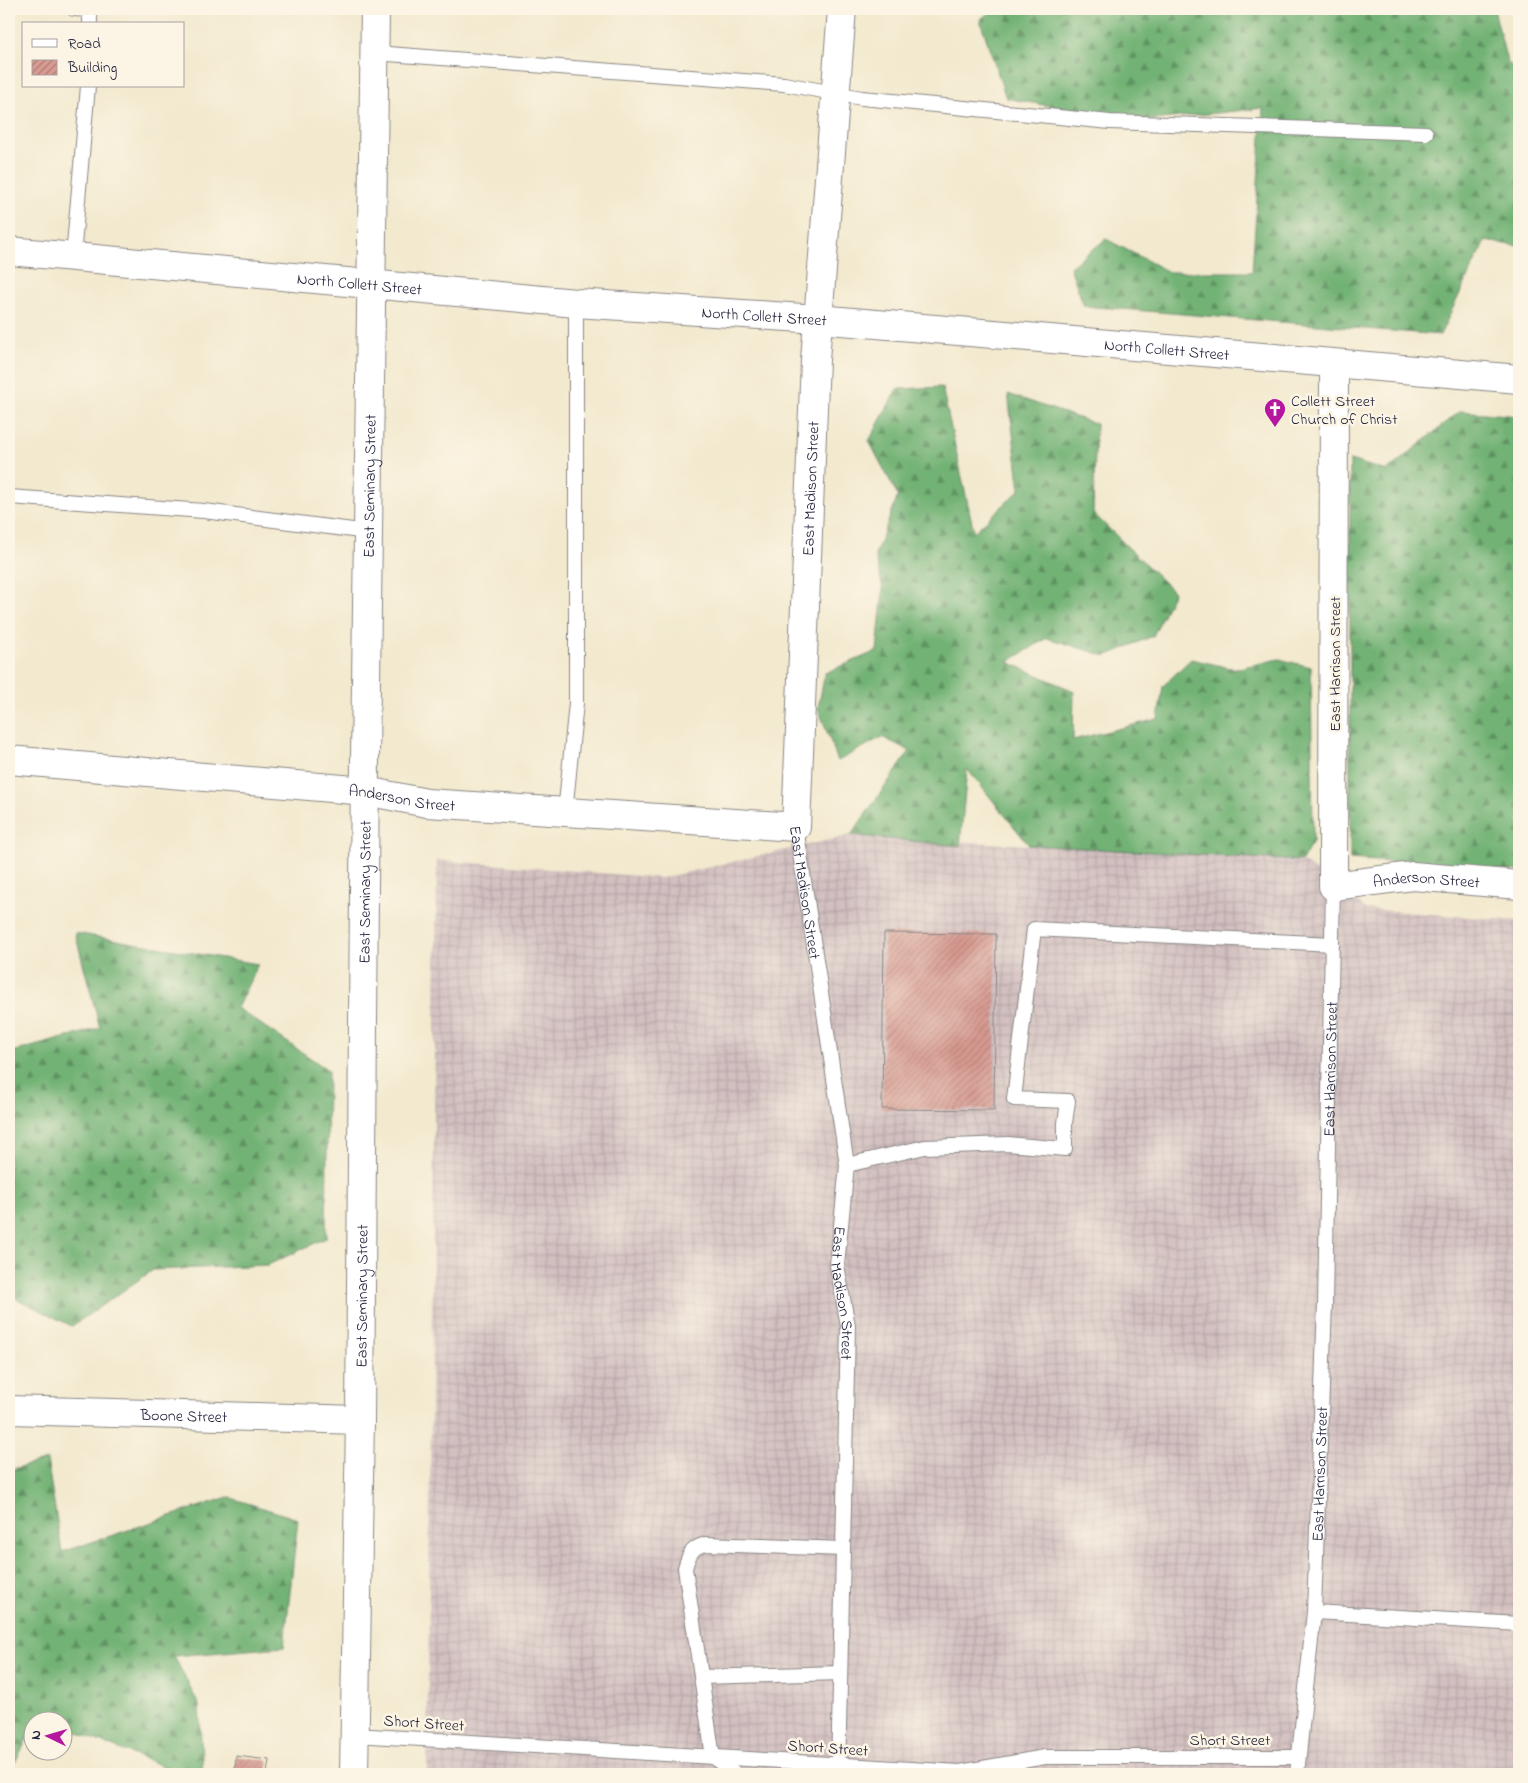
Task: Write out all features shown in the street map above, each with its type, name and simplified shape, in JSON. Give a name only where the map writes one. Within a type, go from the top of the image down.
[{"type":"street","name":"East Seminary Street","points":[[354,1774],[360,1420],[375,9]]},
{"type":"street","name":"East Madison Street","points":[[796,827],[818,319],[842,9]]},
{"type":"street","name":"North Collett Street","points":[[9,251],[576,303],[818,319],[1519,379]]},
{"type":"street","name":"East Harrison Street","points":[[1333,886],[1334,364]]},
{"type":"street","name":"Anderson Street","points":[[9,760],[366,791],[427,803],[796,827]]},
{"type":"street","name":"Anderson Street","points":[[1333,886],[1413,876],[1519,885]]},
{"type":"street","name":"Boone Street","points":[[9,1410],[360,1420]]},
{"type":"lane","points":[[74,9],[90,14]]},
{"type":"lane","points":[[375,53],[784,84],[862,98],[1110,122],[1426,133]]},
{"type":"lane","points":[[73,257],[88,88]]},
{"type":"lane","points":[[565,813],[576,703],[576,303]]},
{"type":"lane","points":[[9,497],[204,511],[368,532]]},
{"type":"lane","name":"East Madison Street","points":[[796,827],[847,1165],[837,1265],[848,1326],[838,1770]]},
{"type":"lane","name":"East Harrison Street","points":[[1297,1774],[1314,1612],[1325,1303],[1333,886]]},
{"type":"lane","points":[[847,1165],[925,1147],[1008,1144],[1065,1149],[1065,1123],[1068,1100],[1014,1099],[1034,928],[1332,944]]},
{"type":"lane","points":[[736,1774],[713,1757],[685,1568],[688,1556],[696,1546],[706,1544],[843,1549]]},
{"type":"lane","points":[[1314,1612],[1519,1624]]},
{"type":"lane","points":[[701,1677],[840,1673]]},
{"type":"lane","name":"Short Street","points":[[355,1735],[713,1757],[838,1770],[960,1772],[1045,1757],[1298,1756]]},
{"type":"shaded area","points":[[851,835],[1302,861],[1366,909],[1519,921],[1519,1774],[427,1774],[437,860],[662,878]]},
{"type":"green space","points":[[993,9],[1494,9],[1507,62],[1519,72],[1519,246],[1485,241],[1440,335],[1084,306],[1070,267],[1106,239],[1169,272],[1252,272],[1263,108],[1134,122],[1006,98],[980,20]]},
{"type":"green space","points":[[942,387],[974,532],[1020,490],[1008,394],[1096,424],[1093,513],[1174,592],[1153,636],[1106,656],[1047,638],[1008,662],[1074,691],[1073,740],[1158,719],[1163,686],[1191,659],[1235,669],[1279,659],[1311,667],[1313,841],[1302,861],[1029,845],[967,769],[960,846],[851,835],[910,751],[882,737],[838,761],[818,708],[825,673],[877,651],[883,589],[875,555],[898,496],[869,441],[897,389]]},
{"type":"green space","points":[[1460,411],[1519,416],[1519,871],[1350,859],[1350,460],[1387,471]]},
{"type":"green space","points":[[75,933],[258,964],[237,1008],[328,1070],[326,1238],[268,1265],[153,1270],[72,1326],[9,1295],[9,1053],[100,1028]]},
{"type":"green space","points":[[47,1460],[62,1552],[228,1497],[298,1519],[284,1647],[174,1656],[199,1705],[203,1774],[183,1774],[72,1731],[72,1710],[22,1710],[22,1749],[9,1774],[9,1470]]},
{"type":"building","points":[[884,933],[996,934],[994,1110],[882,1109]]},
{"type":"building","points":[[236,1756],[269,1760],[267,1774],[235,1774]]},
{"type":"place","name":"Collett Street Church of Christ","points":[[1275,428]]}]
